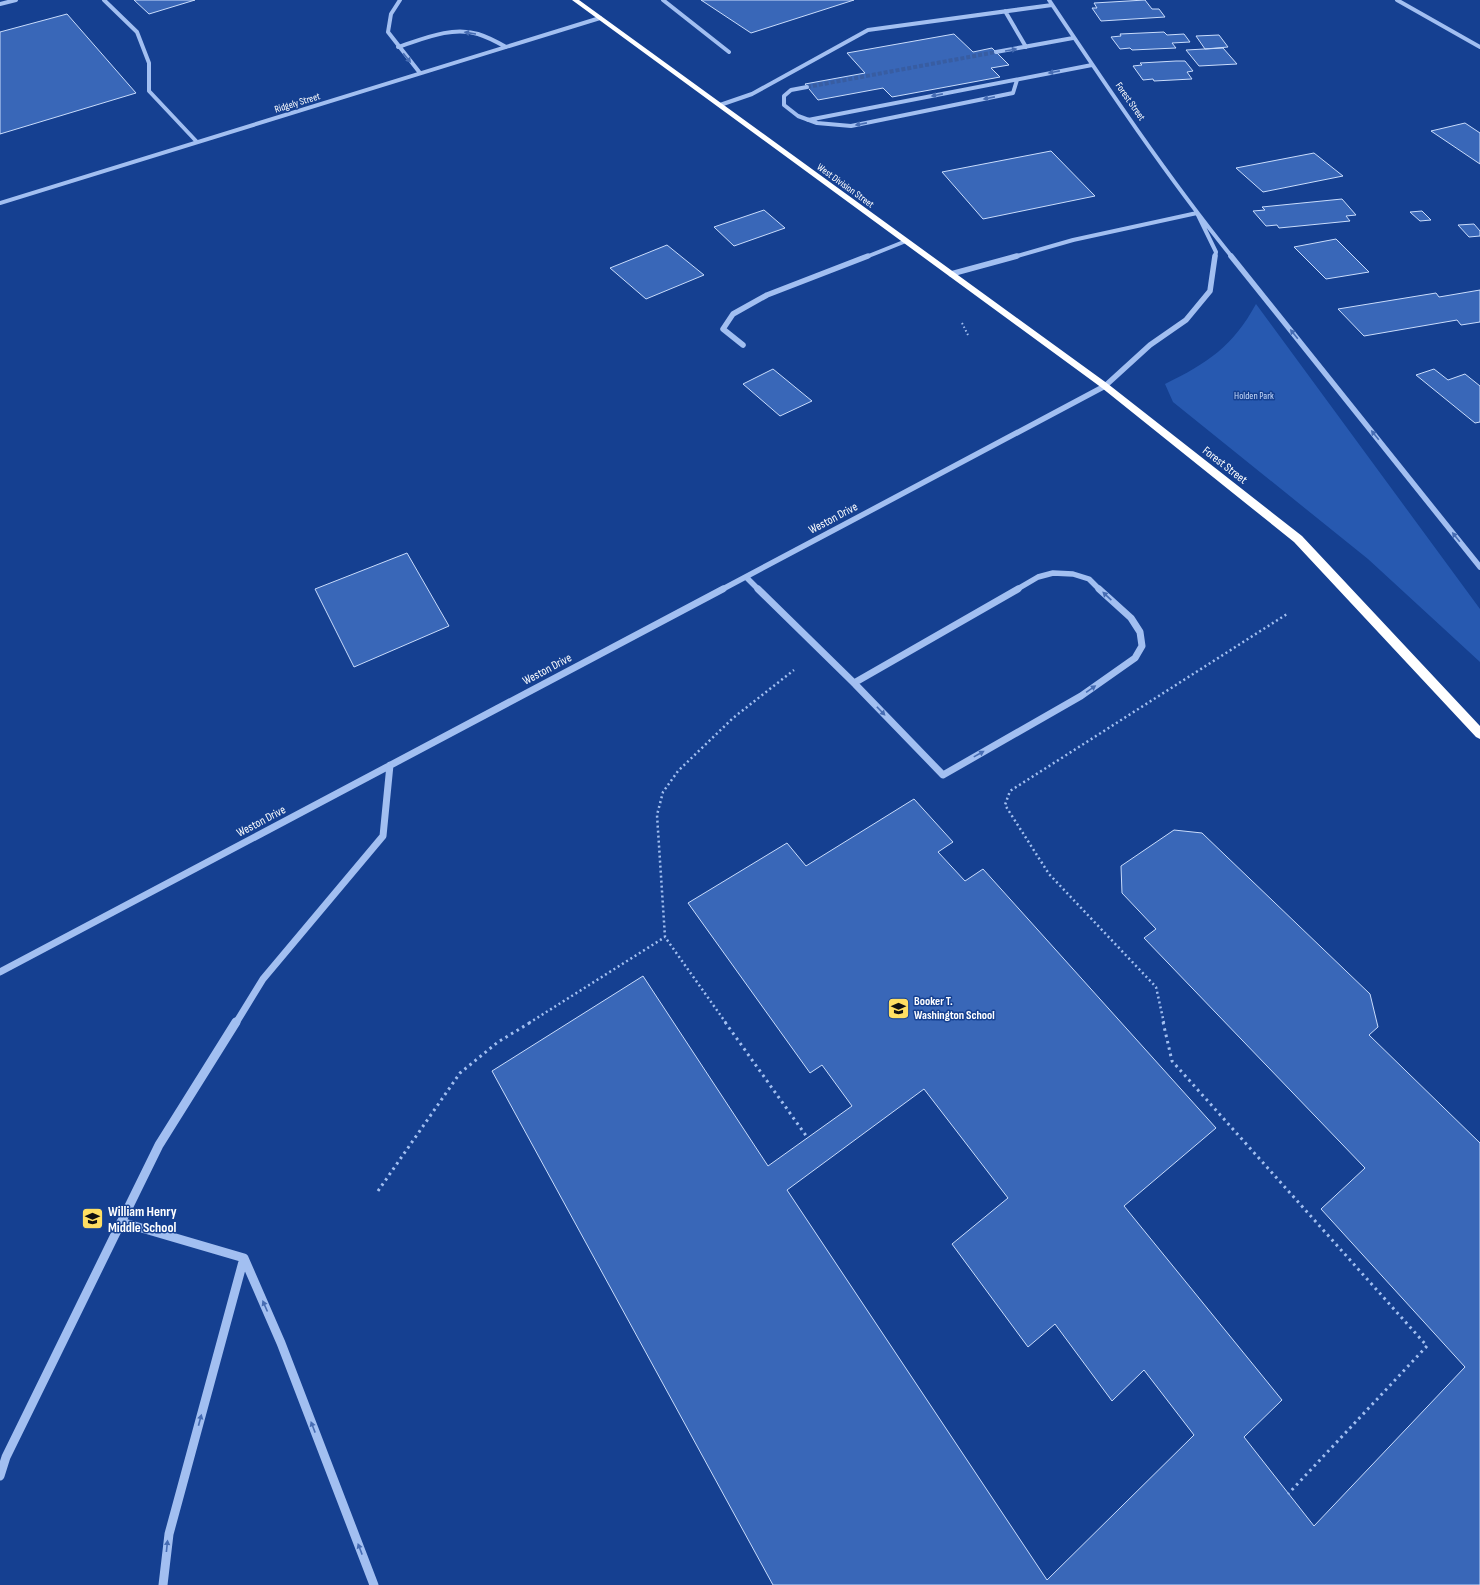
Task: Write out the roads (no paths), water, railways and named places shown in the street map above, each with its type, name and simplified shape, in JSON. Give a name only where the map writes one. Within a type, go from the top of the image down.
[{"type":"highway","name":"West Division Street","points":[[575,0],[1105,386]]},
{"type":"highway","name":"Forest Street","points":[[1105,386],[1298,539],[1480,734]]},
{"type":"street","points":[[0,4],[16,0]]},
{"type":"street","points":[[104,0],[137,32],[149,63],[149,91],[197,142]]},
{"type":"street","points":[[400,0],[391,14],[388,32],[398,47],[420,73]]},
{"type":"street","points":[[663,0],[729,52]]},
{"type":"street","name":"Forest Street","points":[[1049,0],[1073,38],[1197,213],[1480,567]]},
{"type":"street","points":[[1397,0],[1480,47]]},
{"type":"street","points":[[720,105],[752,94],[868,30],[1052,5]]},
{"type":"street","points":[[1005,11],[1026,47]]},
{"type":"street","name":"Ridgely Street","points":[[0,203],[600,18]]},
{"type":"street","points":[[398,47],[454,32],[469,32],[481,35],[506,47]]},
{"type":"street","points":[[996,52],[1073,38]]},
{"type":"street","points":[[808,120],[1092,65]]},
{"type":"street","points":[[807,87],[791,90],[784,96],[784,104],[798,116],[817,123],[851,126],[1013,93],[1017,80]]},
{"type":"street","points":[[951,274],[1073,240],[1197,213]]},
{"type":"street","name":"Forest Street","points":[[1105,386],[1150,345],[1186,320],[1210,291],[1216,252],[1197,213]]},
{"type":"street","points":[[743,345],[723,329],[733,314],[767,295],[906,241]]},
{"type":"street","name":"Weston Drive","points":[[0,972],[1105,386]]},
{"type":"street","points":[[746,577],[854,683],[943,775],[1081,696],[1135,658],[1142,646],[1140,632],[1131,618],[1089,579],[1073,574],[1053,573],[1038,577],[854,683]]},
{"type":"street","points":[[0,1476],[6,1457],[159,1145],[263,979],[383,836],[390,765]]},
{"type":"street","points":[[121,1222],[244,1258]]},
{"type":"street","points":[[163,1585],[169,1534],[244,1258]]},
{"type":"street","points":[[244,1258],[281,1343],[374,1585]]},
{"type":"tunnel","points":[[807,87],[996,52]]},
{"type":"place","name":"Booker T. Washington School","points":[[898,1008]]},
{"type":"place","name":"William Henry Middle School","points":[[93,1219]]},
{"type":"park label","name":"Holden Park","points":[[1254,395]]}]
